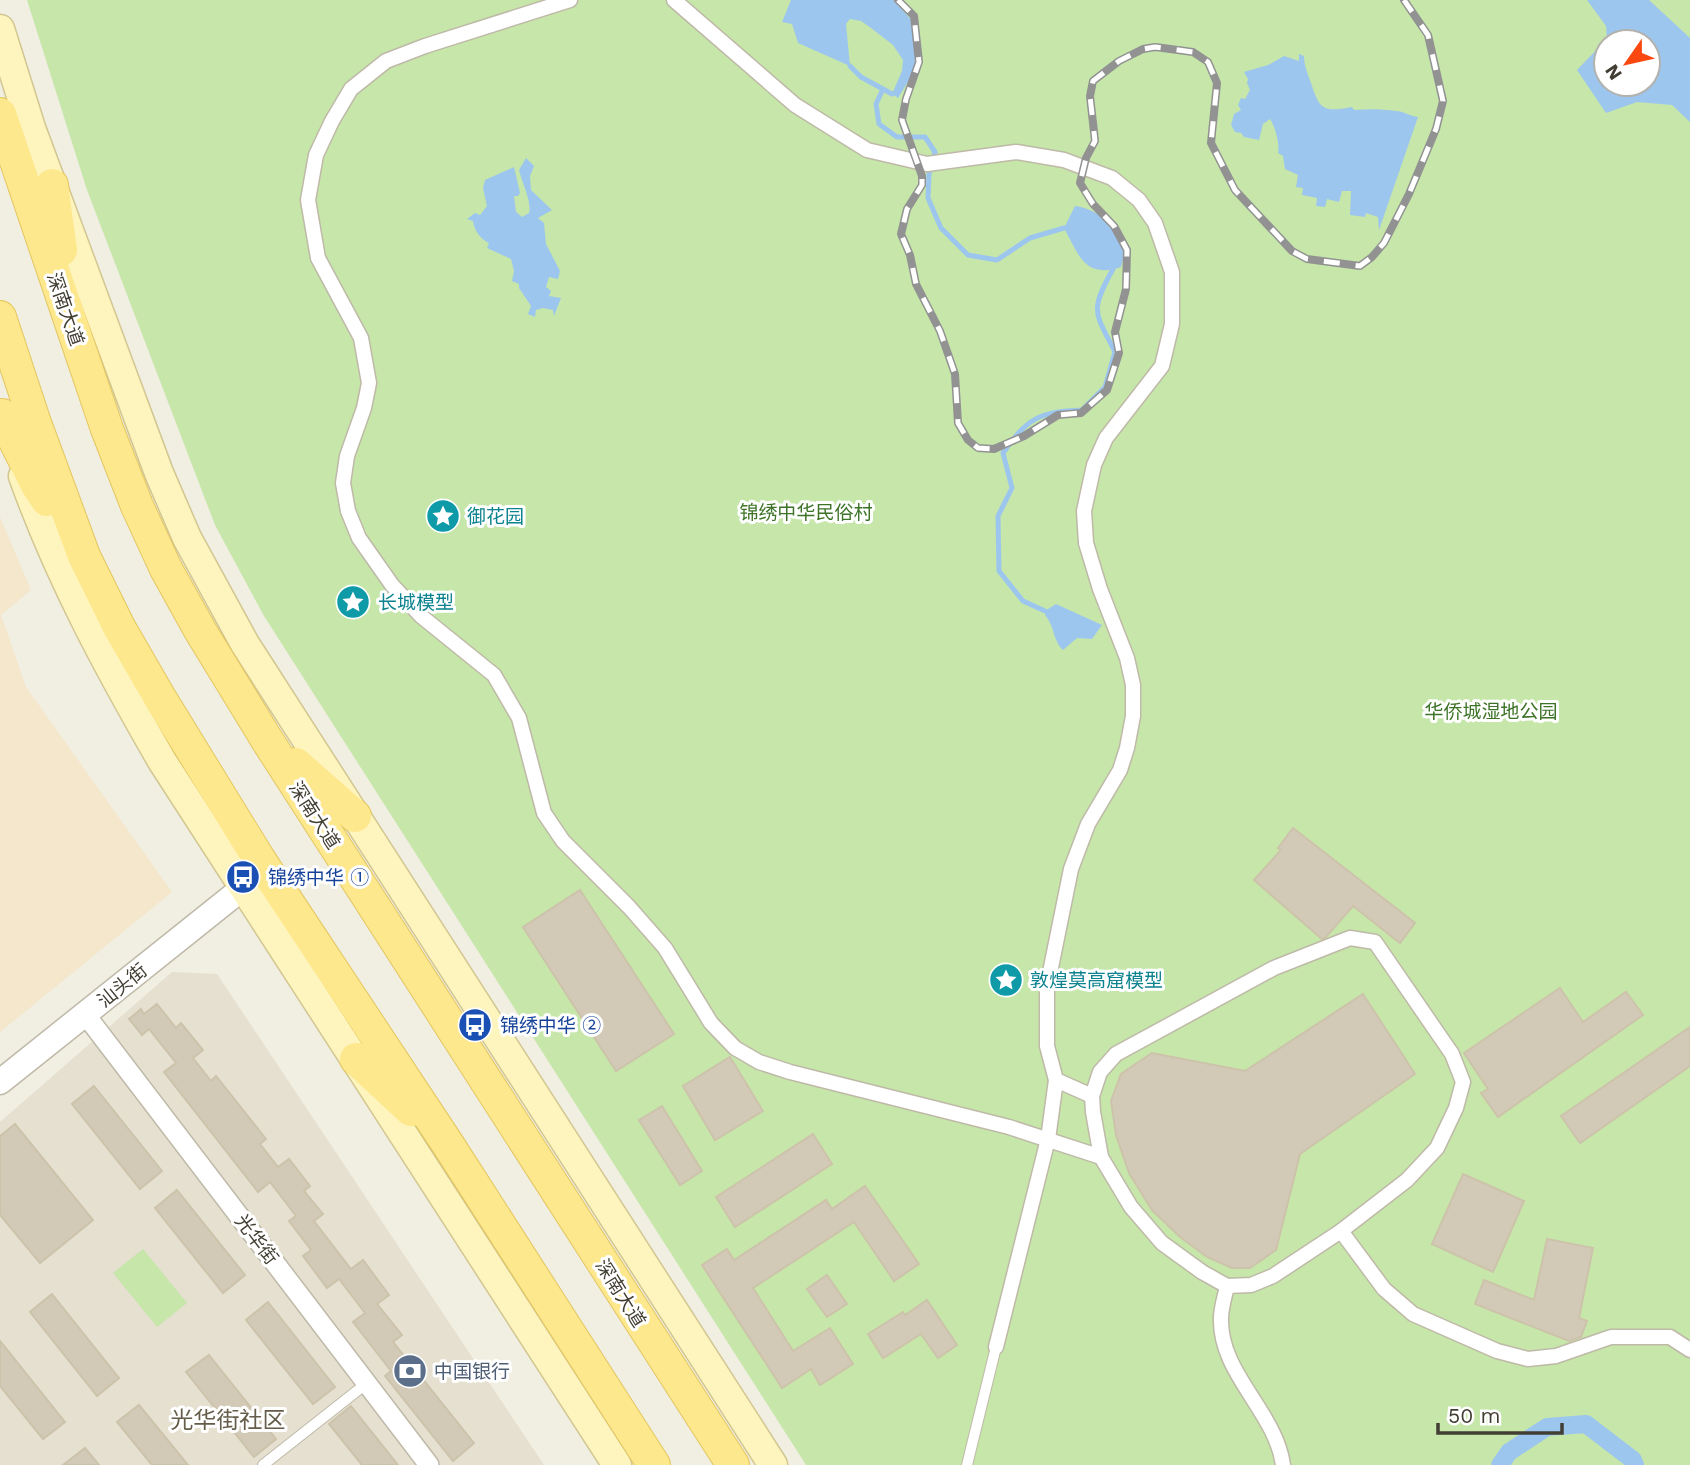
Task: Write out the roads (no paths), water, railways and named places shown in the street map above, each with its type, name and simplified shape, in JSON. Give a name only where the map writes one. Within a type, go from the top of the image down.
[{"type":"main road","points":[[0,29],[27,116],[159,473],[187,538],[244,644],[774,1465]]},
{"type":"main road","name":"深南大道","points":[[0,114],[122,468],[166,569],[267,740],[733,1465]]},
{"type":"main road","points":[[52,185],[71,324]]},
{"type":"main road","points":[[0,317],[35,423],[84,556],[119,627],[259,859],[449,1146],[654,1465]]},
{"type":"main road","points":[[1,412],[37,485],[84,556]]},
{"type":"main road","points":[[1,412],[66,584],[162,761],[617,1465]]},
{"type":"main road","points":[[267,740],[355,816]]},
{"type":"main road","points":[[356,1059],[449,1146]]},
{"type":"street","points":[[569,0],[386,61],[351,89],[316,155],[308,200],[318,258],[361,338],[368,373],[369,383],[364,408],[347,456],[343,483],[348,511],[359,538],[392,585],[421,616],[494,675],[519,718],[544,813],[562,841],[629,907],[665,948],[711,1023],[735,1048],[759,1062],[790,1072],[1048,1139],[1101,1157]]},
{"type":"street","points":[[674,0],[795,105],[867,150],[933,164],[1016,152],[1064,160],[1112,178],[1139,200],[1155,223],[1172,272],[1172,324],[1161,366],[1106,438],[1094,465],[1084,511],[1086,543],[1100,589],[1127,658],[1133,685],[1133,716],[1120,769],[1088,824],[1071,870],[1046,996],[1047,1046],[1056,1080],[1048,1139],[996,1347]]},
{"type":"street","name":"汕头街","points":[[0,1082],[244,887]]},
{"type":"street","points":[[1350,938],[1375,942],[1452,1054],[1463,1082],[1456,1108],[1437,1148],[1407,1181],[1341,1231],[1273,1276],[1251,1285],[1227,1286],[1202,1272],[1162,1243],[1131,1207],[1101,1157],[1092,1096],[1100,1072],[1116,1054],[1274,968],[1350,938]]},
{"type":"street","name":"光华街","points":[[85,1014],[429,1465]]},
{"type":"street","points":[[1056,1080],[1092,1096]]},
{"type":"street","points":[[1341,1231],[1384,1289],[1413,1314],[1497,1352],[1528,1359],[1556,1356],[1611,1336],[1670,1338],[1690,1350]]},
{"type":"street","points":[[1227,1286],[1221,1318],[1228,1357],[1279,1444],[1283,1465]]},
{"type":"lane","points":[[967,1465],[996,1347]]},
{"type":"lane","points":[[263,1465],[367,1383]]},
{"type":"water","points":[[791,0],[894,0],[913,22],[917,67],[898,98],[892,94],[902,71],[903,60],[893,45],[861,21],[850,19],[846,24],[850,66],[798,43],[792,24],[782,22]]},
{"type":"water","points":[[1587,0],[1649,0],[1690,38],[1690,122],[1672,105],[1637,102],[1606,113],[1596,98],[1662,98],[1662,28],[1606,28]]},
{"type":"water","points":[[1299,54],[1304,56],[1314,92],[1324,107],[1391,110],[1418,117],[1379,230],[1378,217],[1366,213],[1365,217],[1350,215],[1351,191],[1342,191],[1339,202],[1327,199],[1325,207],[1316,206],[1317,198],[1302,195],[1303,188],[1296,187],[1298,175],[1285,169],[1283,156],[1278,153],[1277,135],[1270,119],[1263,124],[1259,140],[1244,137],[1235,132],[1231,125],[1234,114],[1241,110],[1238,105],[1241,98],[1245,99],[1250,90],[1244,72],[1268,65],[1284,56],[1299,61]]},
{"type":"water","points":[[1592,54],[1592,92],[1577,70]]},
{"type":"water","points":[[526,158],[534,166],[530,176],[531,190],[552,210],[538,218],[544,223],[546,244],[560,271],[558,279],[549,277],[546,287],[551,291],[549,296],[561,298],[554,316],[553,310],[543,308],[536,310],[535,317],[528,314],[531,306],[519,284],[512,281],[514,271],[511,259],[487,248],[489,243],[478,234],[473,221],[467,219],[475,213],[480,215],[487,206],[483,188],[485,180],[514,167],[520,193],[514,196],[516,212],[522,217],[529,213],[528,198],[519,170]]},
{"type":"water","points":[[1075,206],[1093,211],[1111,228],[1125,252],[1121,267],[1099,270],[1084,262],[1064,228]]},
{"type":"water","points":[[1056,604],[1102,625],[1092,639],[1077,638],[1063,650],[1045,615],[1045,611]]},
{"type":"waterway","points":[[850,66],[861,77],[883,89]]},
{"type":"waterway","points":[[892,94],[883,89],[876,104],[879,124],[897,137],[925,137],[935,152],[929,174],[928,198],[941,228],[968,255],[997,260],[1030,238],[1064,228]]},
{"type":"waterway","points":[[1045,611],[1023,601],[999,571],[998,516],[1012,488],[1003,453],[1035,419],[1044,415],[1082,410],[1105,387],[1115,352],[1099,319],[1098,304],[1100,294],[1113,269]]},
{"type":"waterway","points":[[1500,1465],[1509,1452],[1547,1427],[1586,1424],[1633,1460],[1635,1465]]},
{"type":"railway","points":[[898,0],[914,16],[919,62],[902,120],[922,176],[922,185],[907,209],[901,234],[910,255],[916,284],[940,331],[955,374],[958,423],[968,440],[978,448],[994,449],[1024,436],[1058,415],[1081,413],[1107,390],[1119,353],[1115,332],[1126,289],[1127,250],[1114,226],[1093,204],[1080,183],[1086,158],[1095,141],[1090,96],[1093,81],[1119,61],[1143,49],[1155,47],[1193,52],[1208,62],[1217,83],[1211,143],[1235,190],[1292,251],[1307,259],[1360,266],[1384,243],[1409,194],[1436,129],[1443,101],[1428,35],[1404,0]]},
{"type":"place","name":"御花园","points":[[443,516]]},
{"type":"place","name":"长城模型","points":[[353,602]]},
{"type":"place","name":"锦绣中华 ①","points":[[243,877]]},
{"type":"place","name":"敦煌莫高窟模型","points":[[1006,980]]},
{"type":"place","name":"锦绣中华 ②","points":[[475,1025]]},
{"type":"place","name":"中国银行","points":[[410,1371]]},
{"type":"district","name":"光华街社区","points":[[228,1420]]},
{"type":"park label","name":"锦绣中华民俗村","points":[[806,512]]},
{"type":"park label","name":"华侨城湿地公园","points":[[1491,711]]}]
